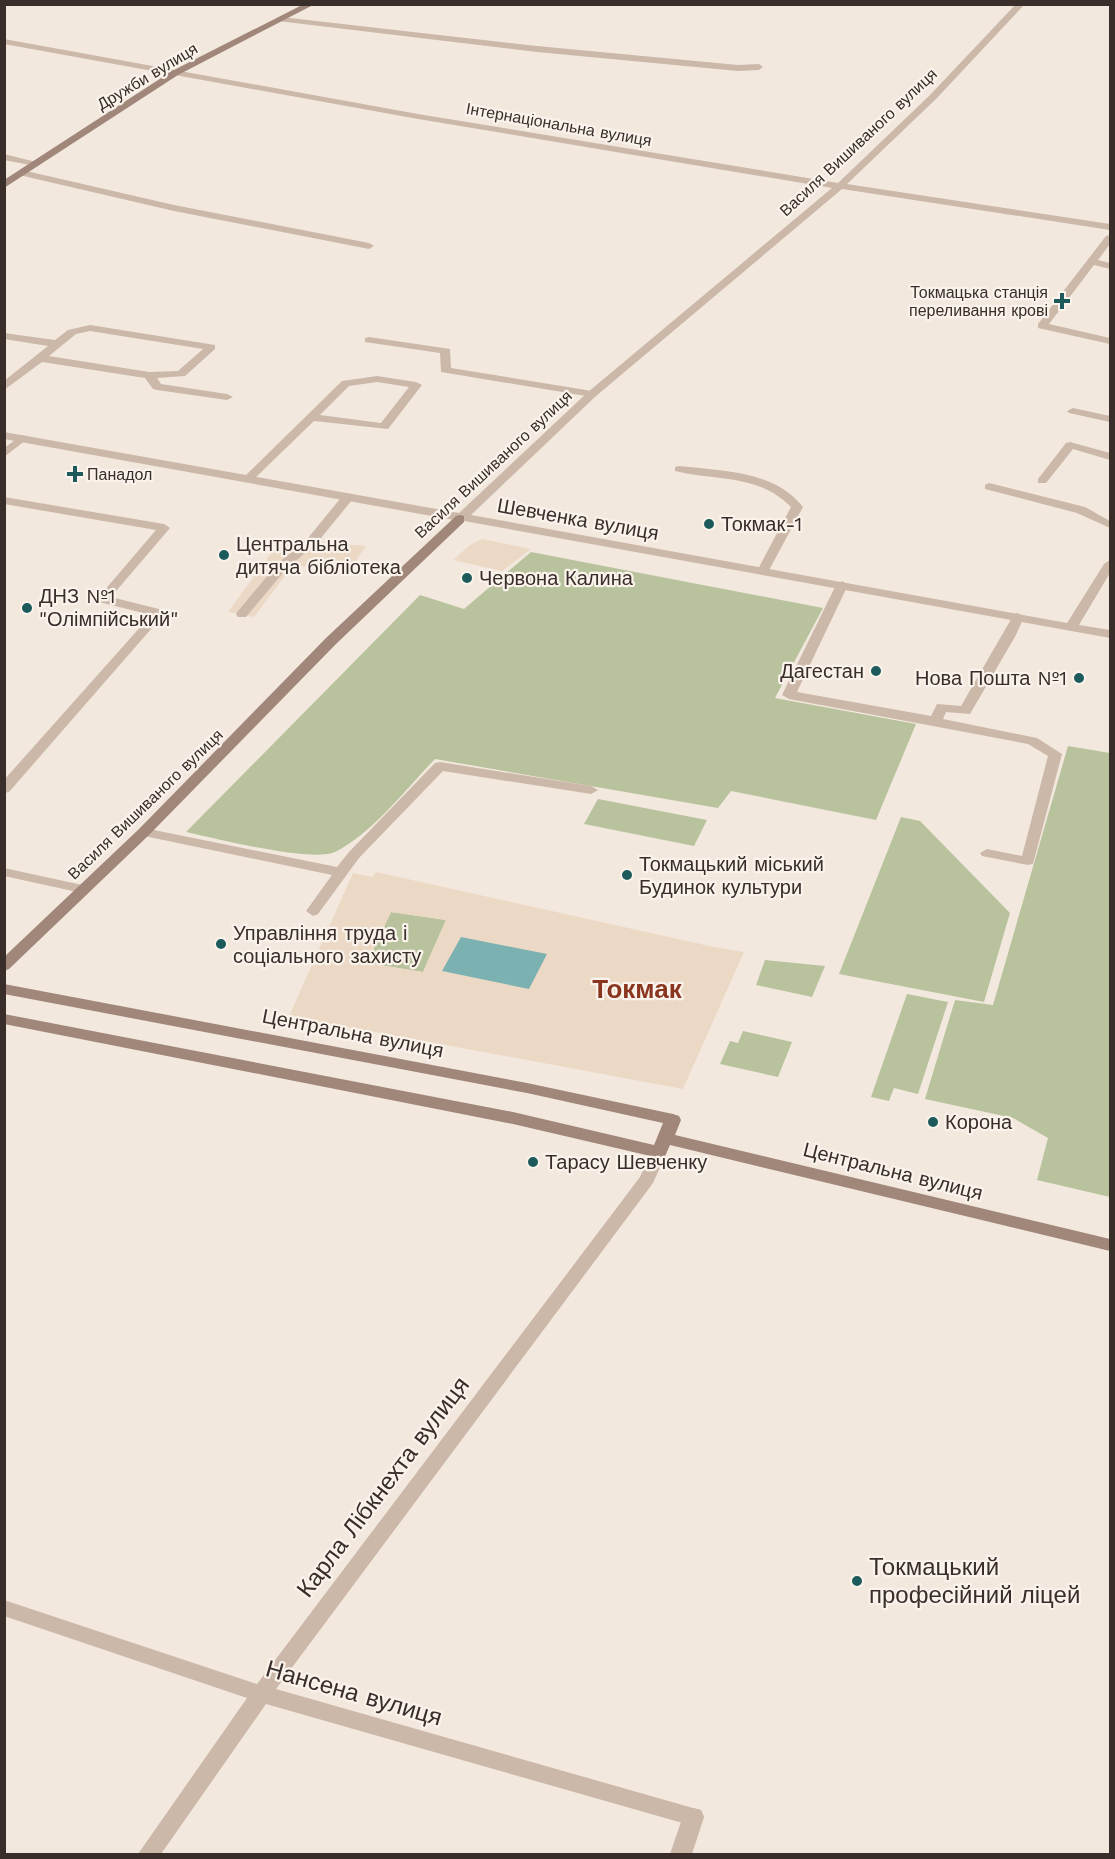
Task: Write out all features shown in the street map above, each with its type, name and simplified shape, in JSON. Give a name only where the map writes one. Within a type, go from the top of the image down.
[{"type":"street","name":"Дружби вулиця","points":[[4,184],[175,73],[311,4]]},
{"type":"street","name":"Василя Вишиваного вулиця","points":[[4,966],[144,832],[331,640],[592,394],[838,188],[933,98],[1021,4]]},
{"type":"street","points":[[281,20],[537,49],[738,68],[759,67]]},
{"type":"street","name":"Інтернаціональна вулиця","points":[[4,41],[175,73],[838,188],[1110,228]]},
{"type":"street","points":[[4,158],[35,163]]},
{"type":"street","points":[[22,173],[174,208],[369,246]]},
{"type":"street","points":[[1110,238],[1042,326],[1110,341]]},
{"type":"street","points":[[1092,262],[1110,266]]},
{"type":"street","points":[[4,387],[72,332],[90,328],[211,347],[181,374],[149,375],[40,358]]},
{"type":"street","points":[[4,336],[57,344]]},
{"type":"street","points":[[369,340],[446,351],[445,370],[592,394]]},
{"type":"street","points":[[149,375],[157,387],[226,397]]},
{"type":"street","points":[[248,479],[346,383],[376,379],[416,384],[384,427],[312,417]]},
{"type":"street","points":[[1073,411],[1110,419]]},
{"type":"street","name":"Шевченка вулиця","points":[[4,435],[460,519],[1110,634]]},
{"type":"street","points":[[4,454],[22,438]]},
{"type":"street","points":[[1042,481],[1070,445],[1110,458]]},
{"type":"street","points":[[679,469],[756,480],[787,494],[797,507],[762,571]]},
{"type":"street","points":[[989,487],[1081,510],[1110,525]]},
{"type":"street","points":[[242,614],[284,565],[312,541],[348,498]]},
{"type":"street","points":[[4,501],[164,528],[104,599],[159,613],[4,789]]},
{"type":"street","points":[[1071,627],[1110,564]]},
{"type":"street","points":[[842,585],[789,695],[1032,741],[1055,754],[1028,861],[987,853]]},
{"type":"street","points":[[935,721],[942,707],[965,711],[1010,635],[1018,617]]},
{"type":"street","points":[[313,911],[362,847],[440,766],[591,790]]},
{"type":"street","points":[[144,832],[343,873]]},
{"type":"street","points":[[4,872],[82,889]]},
{"type":"street","name":"Центральна вулиця","points":[[4,989],[638,1111],[673,1120],[663,1145]]},
{"type":"street","name":"Центральна вулиця","points":[[4,1020],[663,1145],[1110,1245]]},
{"type":"street","name":"Карла Лібкнехта вулиця","points":[[149,1854],[282,1664],[647,1179],[663,1145]]},
{"type":"street","name":"Нансена вулиця","points":[[4,1608],[262,1694],[693,1817],[681,1854]]},
{"type":"green space","points":[[531,552],[823,608],[775,698],[916,724],[876,820],[731,791],[718,808],[435,759],[376,822],[349,844],[335,852],[323,855],[285,852],[186,832],[420,595],[464,609]]},
{"type":"green space","points":[[1068,746],[1110,753],[1110,1197],[1037,1180],[1048,1138],[1013,1118],[925,1099],[955,1000],[993,1005]]},
{"type":"green space","points":[[598,799],[707,820],[694,846],[584,824]]},
{"type":"green space","points":[[901,817],[920,821],[1010,913],[984,1002],[839,974]]},
{"type":"green space","points":[[391,912],[446,920],[423,972],[367,963]]},
{"type":"green space","points":[[765,960],[825,966],[812,997],[756,985]]},
{"type":"green space","points":[[907,994],[948,1002],[918,1094],[894,1088],[889,1101],[871,1097]]},
{"type":"green space","points":[[743,1031],[792,1042],[778,1077],[720,1064],[730,1041],[738,1043]]},
{"type":"shaded area","points":[[282,538],[366,546],[348,573],[293,565],[254,617],[228,612]]},
{"type":"shaded area","points":[[482,539],[531,549],[502,571],[453,560],[470,545]]},
{"type":"shaded area","points":[[376,872],[744,952],[683,1089],[289,1016],[353,873],[372,877]],"holes":[[[391,912],[446,920],[423,972],[367,963]]]},
{"type":"water","points":[[461,937],[547,954],[529,989],[442,971]]},
{"type":"place","name":"Токмацька станція переливання крові","points":[[1062,301]]},
{"type":"place","name":"Панадол","points":[[75,474]]},
{"type":"place","name":"Токмак-1","points":[[709,524]]},
{"type":"place","name":"Центральна дитяча бібліотека","points":[[224,555]]},
{"type":"place","name":"Червона Калина","points":[[467,578]]},
{"type":"place","name":"ДНЗ №1 \"Олімпійський\"","points":[[27,608]]},
{"type":"place","name":"Дагестан","points":[[876,671]]},
{"type":"place","name":"Нова Пошта №1","points":[[1079,678]]},
{"type":"place","name":"Токмацький міський Будинок культури","points":[[627,875]]},
{"type":"place","name":"Управління труда і соціального захисту","points":[[221,944]]},
{"type":"place","name":"Корона","points":[[933,1122]]},
{"type":"place","name":"Тарасу Шевченку","points":[[533,1162]]},
{"type":"place","name":"Токмацький професійний ліцей","points":[[857,1581]]},
{"type":"district","name":"Токмак","points":[[637,989]]}]
